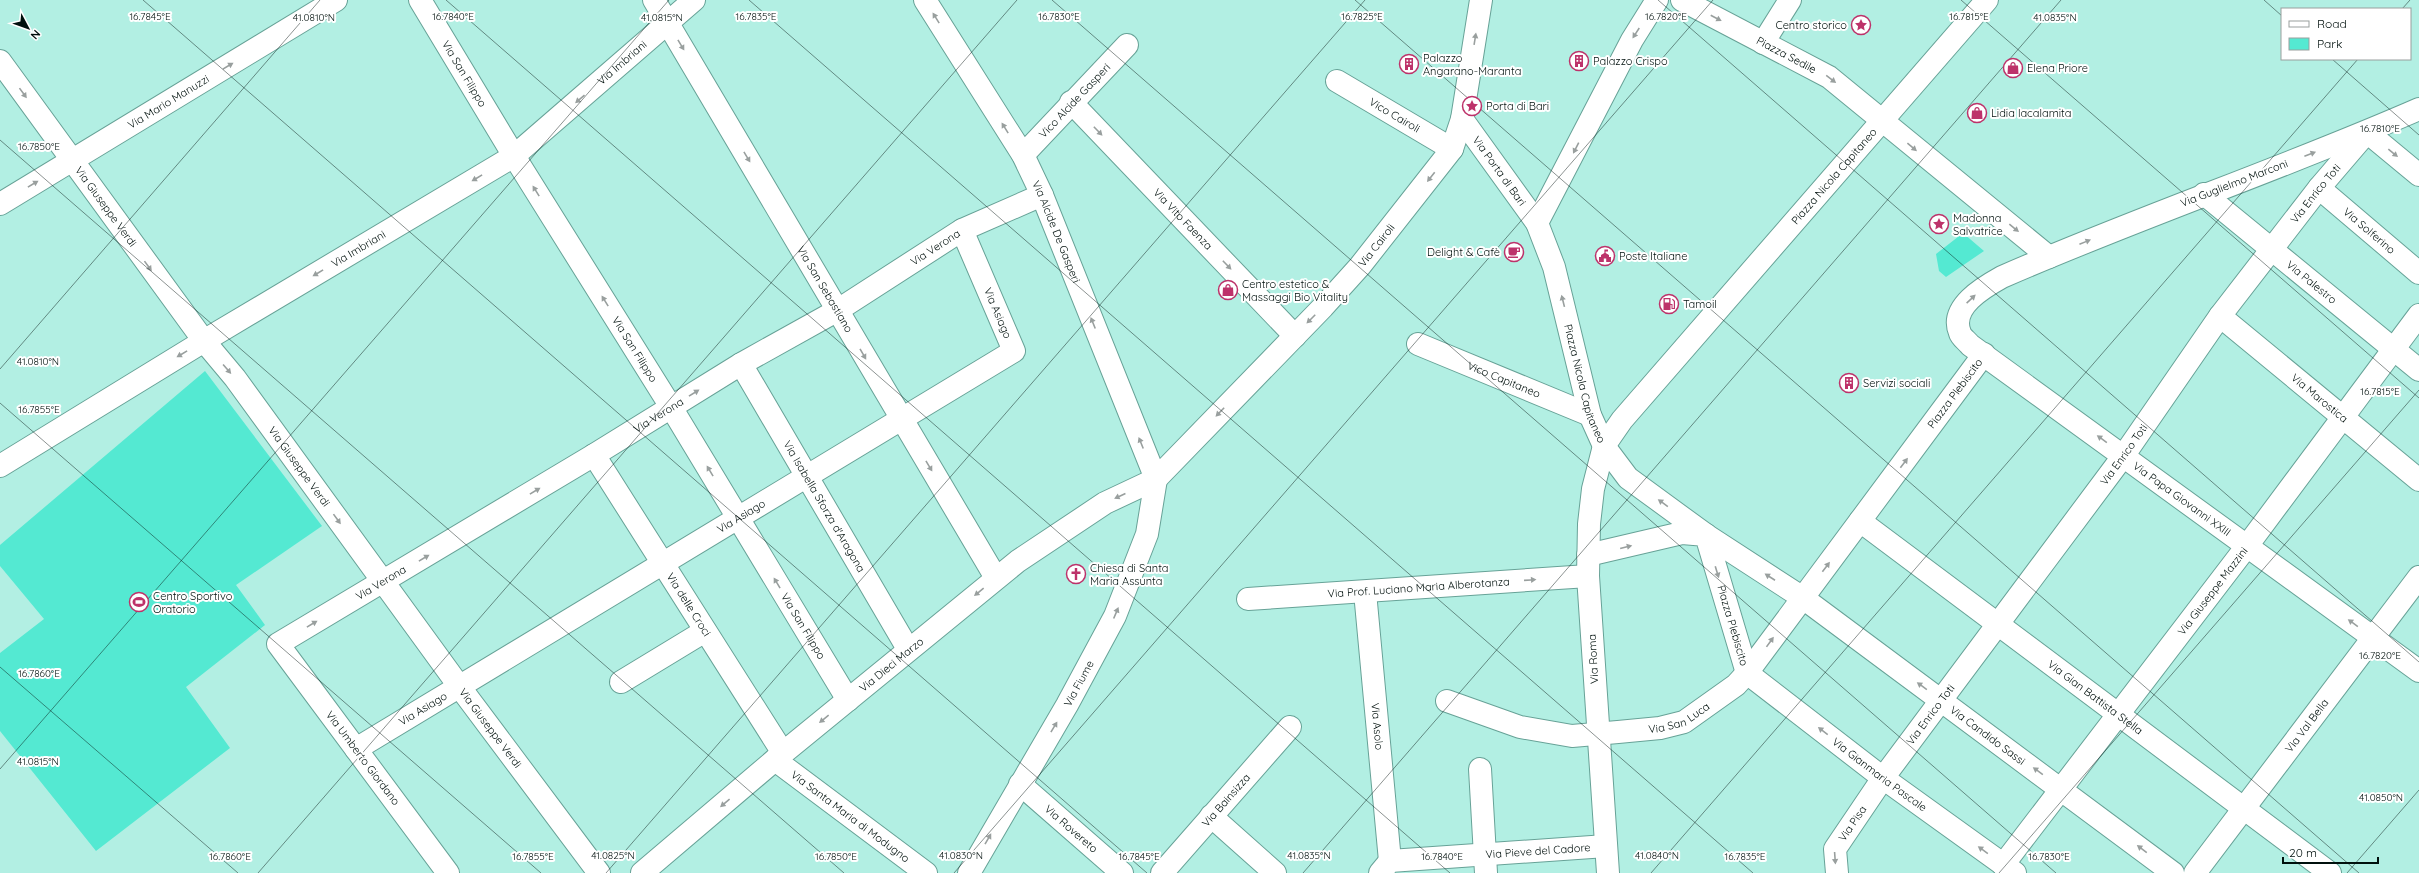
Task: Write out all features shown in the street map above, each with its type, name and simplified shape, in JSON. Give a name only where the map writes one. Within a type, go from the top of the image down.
[{"type":"street","name":"Via Mario Manuzzi","points":[[0,204],[336,0]]},
{"type":"street","name":"Via San Filippo","points":[[420,0],[514,156],[671,407],[848,700]]},
{"type":"street","name":"Via San Sebastiano","points":[[654,0],[996,578]]},
{"type":"street","name":"Via Imbriani","points":[[0,466],[204,341],[514,156],[694,0]]},
{"type":"street","name":"Via Alcide De Gasperi","points":[[924,0],[1022,155],[1042,195],[1156,479]]},
{"type":"street","name":"Via Cairoli","points":[[1156,479],[1295,336],[1360,266],[1452,149],[1462,119],[1481,0]]},
{"type":"street","points":[[1537,223],[1632,40],[1657,0]]},
{"type":"street","points":[[1763,43],[1790,0]]},
{"type":"street","name":"Piazza Nicola Capitaneo","points":[[1604,446],[1622,420],[1987,0]]},
{"type":"street","name":"Piazza Sedile","points":[[1688,1],[1763,43],[1829,77],[1882,122]]},
{"type":"street","name":"Vico Alcide Gasperi","points":[[1022,155],[1127,45]]},
{"type":"street","name":"Via Giuseppe Verdi","points":[[0,61],[204,341],[235,378],[459,686],[599,873]]},
{"type":"street","name":"Vico Cairoli","points":[[1337,81],[1452,149]]},
{"type":"street","name":"Via Vito Faenza","points":[[1071,102],[1295,336]]},
{"type":"street","name":"Via Guglielmo Marconi","points":[[2049,256],[2204,194],[2366,132],[2419,109]]},
{"type":"street","name":"Via Porta di Bari","points":[[1462,119],[1537,223]]},
{"type":"street","points":[[1882,122],[2049,256]]},
{"type":"street","points":[[2366,132],[2419,175]]},
{"type":"street","name":"Via Enrico Toti","points":[[1883,778],[2124,455],[2220,316],[2319,188],[2366,132]]},
{"type":"street","name":"Via Solferino","points":[[2319,188],[2419,273]]},
{"type":"street","name":"Via Palestro","points":[[2204,194],[2419,370]]},
{"type":"street","name":"Via Verona","points":[[278,644],[594,455],[741,364],[838,310],[962,230],[1042,195]]},
{"type":"street","name":"Piazza Nicola Capitaneo","points":[[1537,223],[1554,267],[1590,415],[1604,446]]},
{"type":"street","name":"Via Asiago","points":[[356,749],[1014,350],[962,230]]},
{"type":"street","name":"Piazza Plebiscito","points":[[1747,673],[1984,354],[1960,333],[1960,312],[1968,302],[1985,287],[2002,277],[2049,256]]},
{"type":"street","name":"Via Giuseppe Mazzini","points":[[2009,869],[2062,789],[2247,546],[2392,348],[2419,315]]},
{"type":"street","name":"Via Marostica","points":[[2220,316],[2419,480]]},
{"type":"street","name":"Vico Capitaneo","points":[[1418,344],[1590,415]]},
{"type":"street","name":"Via Papa Giovanni XXIII","points":[[1984,354],[2419,671]]},
{"type":"street","name":"Via Isabella Sforza d'Aragona","points":[[741,364],[908,650]]},
{"type":"street","points":[[1604,446],[1628,478],[1706,535],[1802,598]]},
{"type":"street","name":"Via Roma","points":[[1604,446],[1593,489],[1588,565],[1608,873]]},
{"type":"street","name":"Via delle Croci","points":[[594,455],[705,631],[779,757]]},
{"type":"street","name":"Via Dieci Marzo","points":[[642,873],[779,757],[1018,561],[1105,503],[1156,479]]},
{"type":"street","name":"Via Fiume","points":[[969,873],[1067,705],[1115,616],[1147,534],[1156,479]]},
{"type":"street","name":"Via Gian Battista Stella","points":[[1860,521],[2119,713],[2330,873]]},
{"type":"street","points":[[1588,565],[1682,533],[1706,535]]},
{"type":"street","name":"Piazza Plebiscito","points":[[1706,535],[1747,673]]},
{"type":"street","name":"Via Prof. Luciano Maria Alberotanza","points":[[1248,599],[1365,592],[1588,565]]},
{"type":"street","name":"Via Val Bella","points":[[2195,873],[2372,637],[2419,577]]},
{"type":"street","name":"Via Asolo","points":[[1365,592],[1396,867]]},
{"type":"street","name":"Via Candido Sassi","points":[[1802,598],[1941,699],[2173,873]]},
{"type":"street","points":[[621,682],[705,631]]},
{"type":"street","name":"Via Umberto Giordano","points":[[278,644],[448,873]]},
{"type":"street","name":"Via San Luca","points":[[1448,701],[1520,727],[1564,735],[1598,734],[1660,728],[1684,722],[1736,685],[1747,673]]},
{"type":"street","name":"Via Gianmaria Pascale","points":[[1747,673],[1883,778],[2009,869]]},
{"type":"street","name":"Via Bainsizza","points":[[1162,873],[1290,727]]},
{"type":"street","name":"Via Santa Maria di Modugno","points":[[779,757],[926,873]]},
{"type":"street","points":[[1480,769],[1485,865]]},
{"type":"street","name":"Via Pisa","points":[[1837,873],[1835,849],[1883,778]]},
{"type":"street","name":"Via Rovereto","points":[[1020,784],[1122,873]]},
{"type":"street","points":[[1211,816],[1275,873]]},
{"type":"street","name":"Via Pieve del Cadore","points":[[1396,867],[1485,865],[1606,846]]},
{"type":"green space","points":[[1963,233],[1984,251],[1946,277],[1939,271],[1936,254]]},
{"type":"green space","name":"Centro Sportivo Oratorio","points":[[205,371],[322,526],[236,585],[265,625],[186,687],[230,748],[96,851],[0,731],[0,653],[44,619],[0,566],[0,545]]},
{"type":"place","name":"Centro storico","points":[[1861,25]]},
{"type":"place","name":"Palazzo Crispo","points":[[1579,61]]},
{"type":"place","name":"Palazzo Angarano-Maranta","points":[[1409,64]]},
{"type":"place","name":"Elena Priore","points":[[2013,68]]},
{"type":"place","name":"Porta di Bari","points":[[1472,106]]},
{"type":"place","name":"Lidia lacalamita","points":[[1977,113]]},
{"type":"place","name":"Madonna Salvatrice","points":[[1939,224]]},
{"type":"place","name":"Delight & Cafè","points":[[1514,252]]},
{"type":"place","name":"Poste Italiane","points":[[1605,256]]},
{"type":"place","name":"Centro estetico & Massaggi Bio Vitality","points":[[1228,290]]},
{"type":"place","name":"Tamoil","points":[[1669,304]]},
{"type":"place","name":"Servizi sociali","points":[[1849,383]]},
{"type":"place","name":"Chiesa di Santa Maria Assunta","points":[[1076,574]]},
{"type":"place","name":"Centro Sportivo Oratorio","points":[[139,602]]}]
